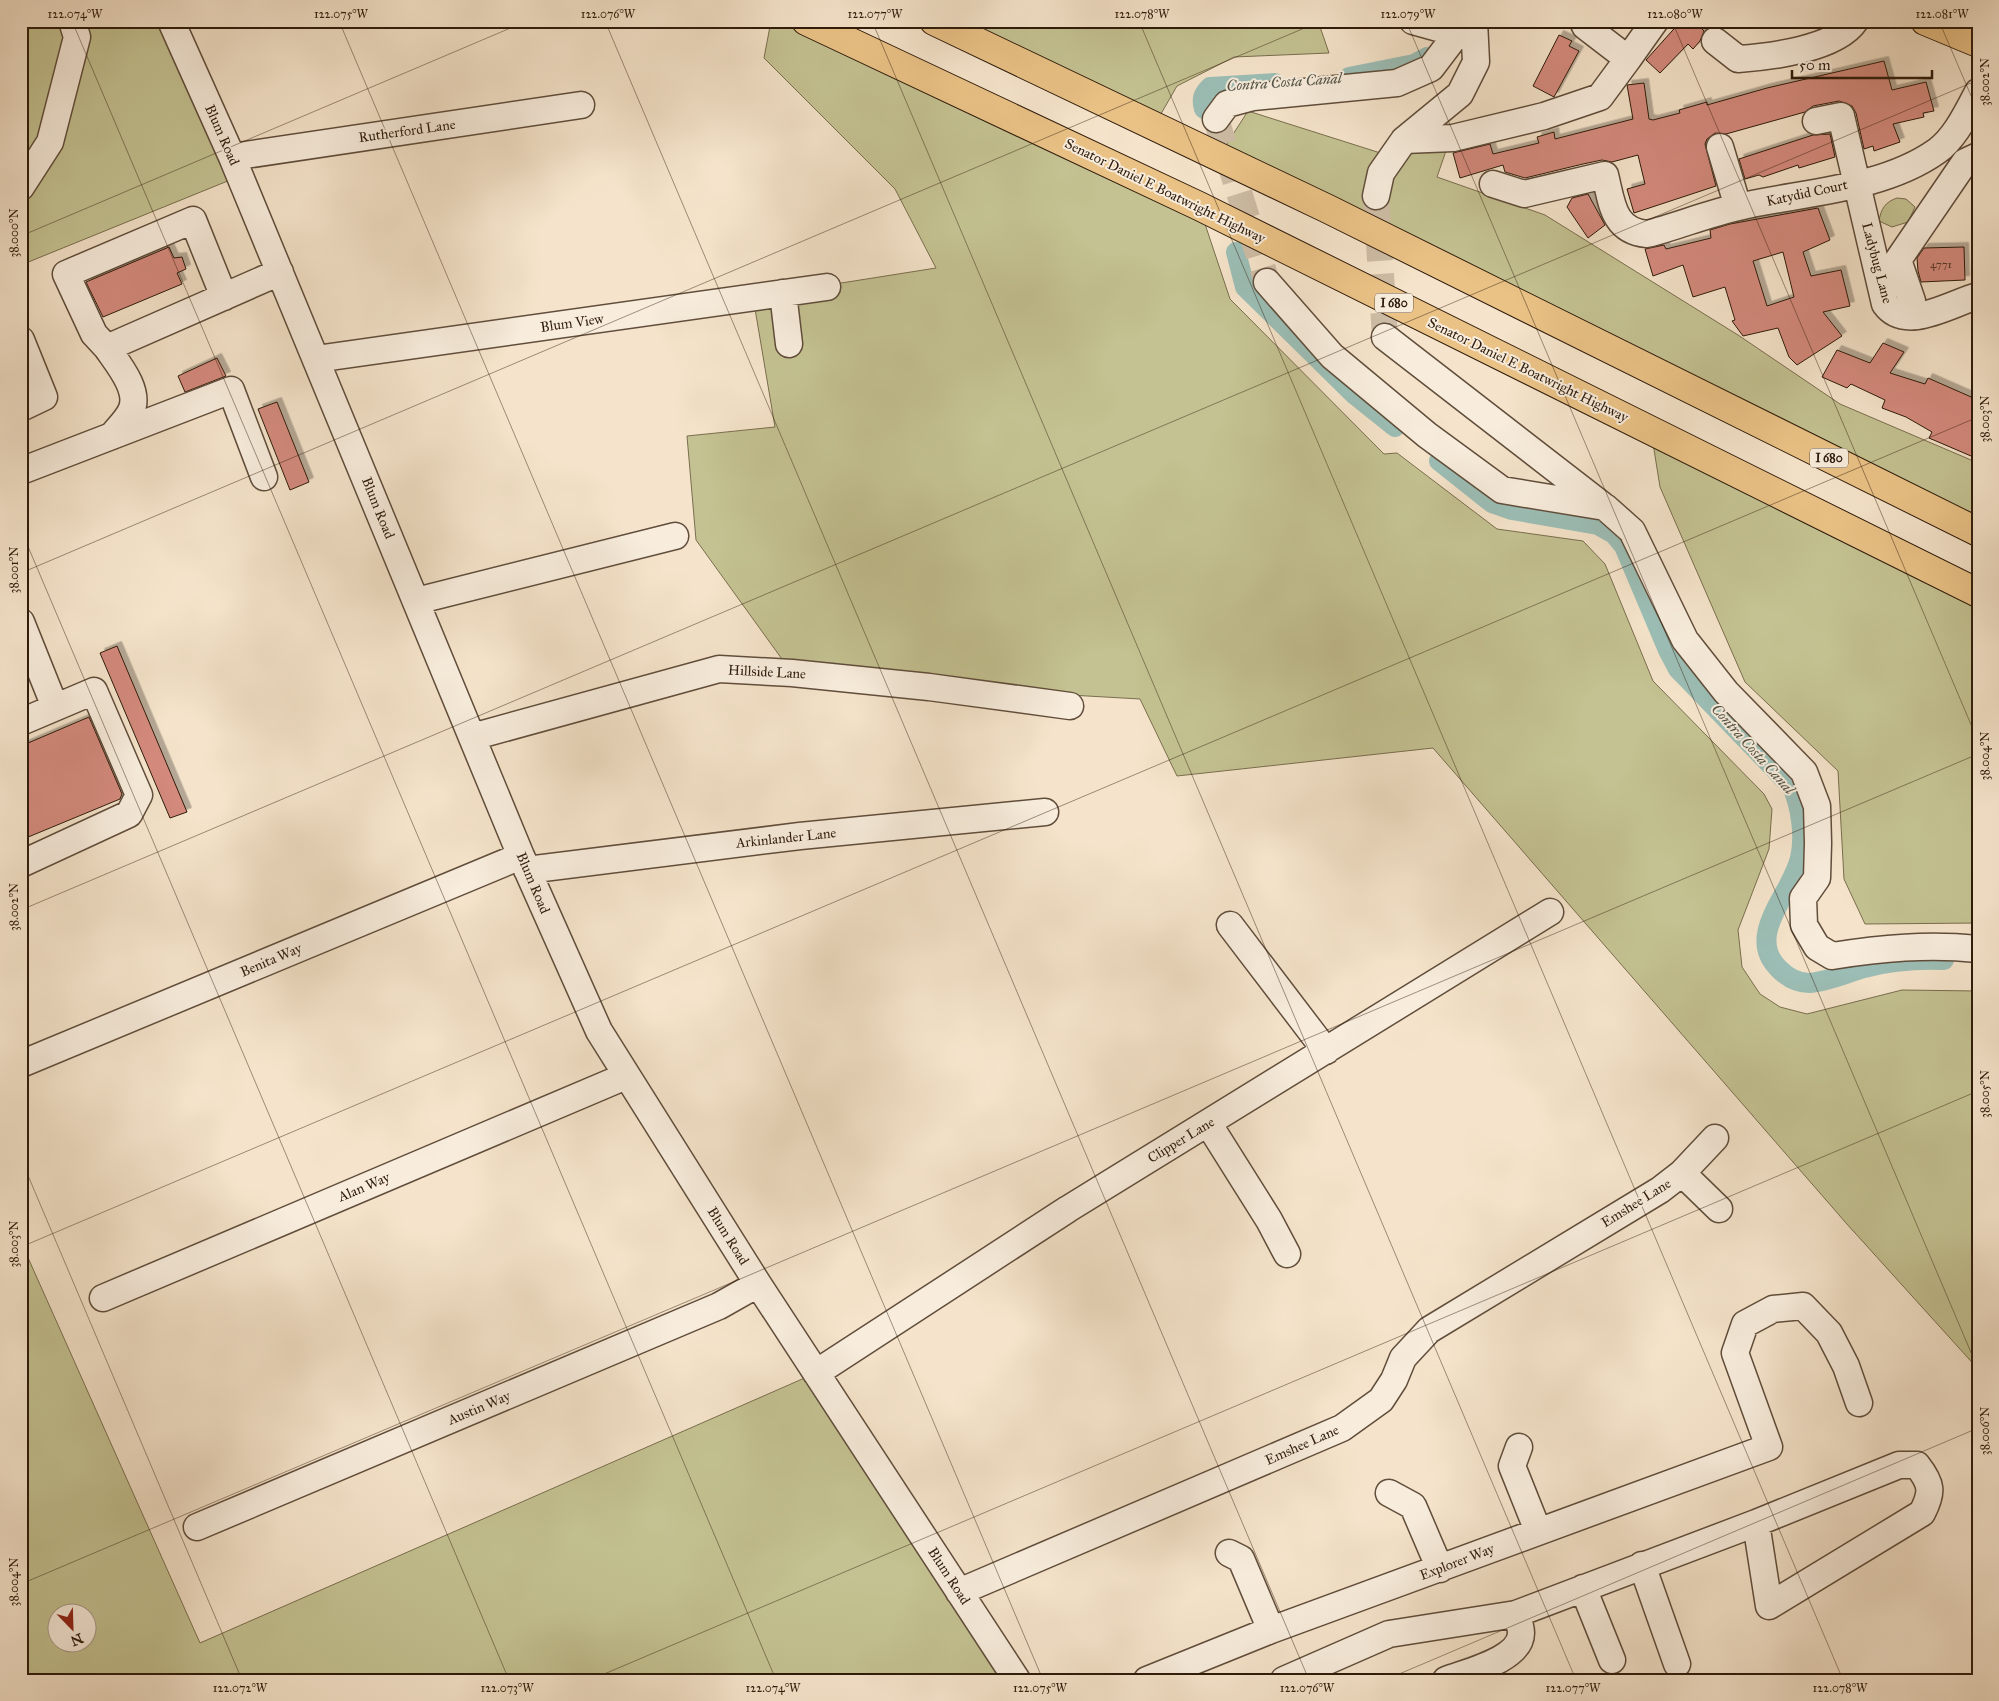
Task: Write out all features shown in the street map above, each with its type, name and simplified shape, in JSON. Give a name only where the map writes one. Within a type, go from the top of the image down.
[{"type":"main road","name":"Senator Daniel E Boatwright Highway","points":[[806,21],[1199,206],[1978,593]]},
{"type":"main road","name":"I 680","points":[[934,21],[1328,209],[1978,532]]},
{"type":"main road","points":[[1925,21],[1978,43]]},
{"type":"street","points":[[21,188],[50,142],[76,37],[72,21]]},
{"type":"street","name":"Blum Road","points":[[171,21],[232,157],[524,863],[577,986],[599,1031],[758,1284],[1017,1680]]},
{"type":"street","points":[[1583,21],[1585,26],[1628,59]]},
{"type":"street","points":[[1404,140],[1453,138],[1544,116],[1600,97],[1655,21]]},
{"type":"street","points":[[1715,41],[1738,59],[1778,56],[1834,38],[1850,28],[1855,21]]},
{"type":"street","points":[[1414,22],[1463,25]]},
{"type":"street","points":[[1216,119],[1227,104],[1253,98],[1397,83],[1431,68],[1463,25]]},
{"type":"street","points":[[1376,196],[1381,173],[1404,140],[1460,94],[1476,62],[1463,25]]},
{"type":"street","name":"Katydid Court","points":[[1493,184],[1524,194],[1612,173],[1614,210],[1624,227],[1633,233],[1647,234],[1738,207],[1880,178],[1904,169],[1938,150],[1962,121],[1978,92]]},
{"type":"street","name":"Rutherford Lane","points":[[232,157],[581,105]]},
{"type":"street","name":"Ladybug Lane","points":[[1816,121],[1841,116],[1885,304],[1890,311],[1901,316],[1923,316],[1978,296]]},
{"type":"street","points":[[1719,146],[1738,207]]},
{"type":"street","points":[[1911,316],[1912,301],[1898,260],[1965,162],[1978,156]]},
{"type":"street","points":[[112,436],[132,410],[134,396],[124,373],[107,348],[94,334],[66,274],[193,220],[224,297]]},
{"type":"street","points":[[107,348],[280,272]]},
{"type":"street","points":[[1267,282],[1332,356],[1427,434],[1502,490],[1605,507]]},
{"type":"street","name":"Blum View","points":[[316,360],[827,287]]},
{"type":"street","points":[[783,293],[789,344]]},
{"type":"street","points":[[1385,337],[1605,507],[1632,531],[1685,640],[1726,692],[1804,772],[1817,806],[1818,843],[1817,878],[1804,898],[1804,925],[1817,947],[1832,956],[1880,948],[1938,945],[1978,949]]},
{"type":"street","points":[[21,340],[44,397],[21,408]]},
{"type":"street","points":[[21,471],[231,390],[264,477]]},
{"type":"street","points":[[416,601],[675,536]]},
{"type":"street","points":[[21,622],[55,708]]},
{"type":"street","name":"Hillside Lane","points":[[472,737],[719,669],[792,673],[929,687],[1070,706]]},
{"type":"street","points":[[21,722],[94,691],[139,795],[130,814],[21,864]]},
{"type":"street","name":"Arkinlander Lane","points":[[524,863],[1045,812]]},
{"type":"street","name":"Benita Way","points":[[21,1064],[524,863]]},
{"type":"street","name":"Clipper Lane","points":[[816,1373],[1068,1209],[1550,912]]},
{"type":"street","points":[[1230,925],[1326,1051]]},
{"type":"street","name":"Alan Way","points":[[103,1298],[626,1076]]},
{"type":"street","points":[[1208,1124],[1269,1220],[1287,1254]]},
{"type":"street","name":"Emshee Lane","points":[[959,1592],[1342,1428],[1381,1400],[1394,1380],[1403,1358],[1429,1330],[1660,1190],[1682,1173],[1715,1138]]},
{"type":"street","points":[[1682,1173],[1720,1209]]},
{"type":"street","name":"Austin Way","points":[[197,1527],[719,1306],[758,1284]]},
{"type":"street","name":"Explorer Way","points":[[1147,1680],[1271,1630],[1769,1447],[1735,1353],[1745,1324],[1773,1308],[1803,1306],[1829,1333],[1846,1366],[1859,1403]]},
{"type":"street","points":[[1519,1447],[1512,1466],[1538,1531]]},
{"type":"street","points":[[1284,1680],[1389,1634],[1516,1614],[1756,1523],[1899,1465],[1917,1465],[1928,1479],[1930,1498],[1922,1513],[1769,1606],[1756,1523]]},
{"type":"street","points":[[1389,1493],[1414,1506],[1440,1569]]},
{"type":"street","points":[[1229,1553],[1241,1559],[1271,1630]]},
{"type":"street","points":[[1642,1565],[1677,1664]]},
{"type":"street","points":[[1582,1588],[1612,1660]]},
{"type":"street","points":[[1446,1680],[1495,1662],[1515,1650],[1521,1634],[1516,1614]]},
{"type":"shaded area","points":[[21,21],[171,21],[240,176],[21,265]]},
{"type":"shaded area","points":[[771,21],[806,21],[1199,206],[1230,299],[1384,454],[1397,453],[1497,529],[1583,541],[1605,564],[1653,681],[1764,794],[1772,809],[1769,849],[1738,930],[1742,967],[1760,994],[1780,1007],[1807,1014],[1902,990],[1978,991],[1978,1369],[1846,1223],[1433,748],[1177,776],[1140,699],[929,687],[792,673],[696,540],[687,436],[775,427],[753,297],[936,268],[895,189],[764,58]]},
{"type":"shaded area","points":[[934,21],[1318,21],[1329,53],[1234,57],[1177,86],[1154,126]]},
{"type":"shaded area","points":[[1248,111],[1393,157],[1448,145],[1437,177],[1545,215],[1738,335],[1840,404],[1978,463],[1978,532],[1219,156]]},
{"type":"shaded area","points":[[1897,198],[1906,199],[1915,207],[1908,222],[1892,227],[1879,221],[1884,206]]},
{"type":"shaded area","points":[[1651,431],[1978,592],[1978,923],[1865,924],[1844,879],[1838,771],[1745,682],[1660,487]]},
{"type":"shaded area","points":[[21,1242],[200,1643],[816,1373],[1017,1680],[21,1680]]},
{"type":"shaded area","points":[[1978,1534],[1978,1622],[1974,1615]]},
{"type":"building","points":[[1681,21],[1709,21],[1702,29],[1704,31],[1700,41],[1693,49],[1688,44],[1660,73],[1646,60]]},
{"type":"building","points":[[1559,35],[1572,41],[1569,46],[1579,51],[1554,97],[1533,86]]},
{"type":"building","points":[[1884,61],[1892,90],[1926,82],[1934,111],[1923,113],[1924,117],[1893,124],[1900,142],[1874,151],[1873,146],[1864,149],[1856,113],[1852,106],[1839,101],[1813,106],[1805,112],[1726,134],[1715,133],[1707,139],[1705,144],[1716,186],[1634,213],[1627,189],[1645,184],[1638,155],[1612,162],[1602,160],[1525,178],[1505,172],[1503,165],[1460,178],[1453,153],[1490,144],[1493,154],[1539,143],[1537,137],[1554,132],[1555,139],[1633,119],[1627,85],[1644,83],[1649,119],[1653,120],[1680,113],[1679,110],[1707,102],[1707,105],[1767,88]]},
{"type":"building","points":[[1830,134],[1835,157],[1799,168],[1798,165],[1763,177],[1759,175],[1745,179],[1739,159],[1813,135]]},
{"type":"building","points":[[1588,194],[1605,225],[1588,238],[1567,207],[1572,198]]},
{"type":"building","points":[[1818,208],[1830,240],[1803,252],[1811,276],[1841,270],[1850,306],[1823,312],[1842,336],[1797,365],[1789,357],[1778,328],[1743,336],[1732,321],[1735,320],[1725,287],[1693,297],[1683,265],[1653,276],[1645,249],[1664,245],[1666,249],[1711,238],[1710,230],[1730,224]],"holes":[[[1783,252],[1794,297],[1767,306],[1753,261]]]},
{"type":"building","points":[[169,247],[174,258],[182,257],[186,269],[177,273],[182,284],[103,317],[86,282]]},
{"type":"building","points":[[1964,247],[1965,280],[1921,282],[1917,258],[1924,248]]},
{"type":"building","points":[[1883,343],[1904,352],[1890,373],[1925,384],[1928,378],[1978,400],[1978,459],[1929,438],[1932,432],[1906,417],[1882,408],[1885,400],[1851,384],[1847,388],[1822,377],[1837,350],[1870,363]]},
{"type":"building","points":[[217,358],[226,376],[185,392],[178,376]]},
{"type":"building","points":[[277,402],[309,482],[290,490],[258,409]]},
{"type":"building","points":[[117,646],[187,812],[170,818],[100,653]]},
{"type":"building","points":[[89,717],[122,794],[120,799],[21,840],[21,746]]},
{"type":"waterway","name":"Contra Costa Canal","points":[[1349,77],[1414,64],[1427,57]]},
{"type":"waterway","name":"Contra Costa Canal","points":[[1204,109],[1203,97],[1210,87],[1275,83]]},
{"type":"waterway","name":"Contra Costa Canal","points":[[1236,252],[1245,287],[1355,395],[1395,427]]},
{"type":"waterway","name":"Contra Costa Canal","points":[[1439,461],[1492,503],[1512,510],[1598,525],[1614,534],[1624,546],[1668,650],[1678,669],[1792,787],[1798,804],[1801,822],[1802,841],[1800,858],[1795,872],[1773,914],[1766,942],[1770,956],[1785,975],[1800,982],[1809,983],[1894,962],[1944,960]]},
{"type":"tunnel","points":[[1216,119],[1267,282]]},
{"type":"tunnel","points":[[1376,196],[1385,337]]}]
